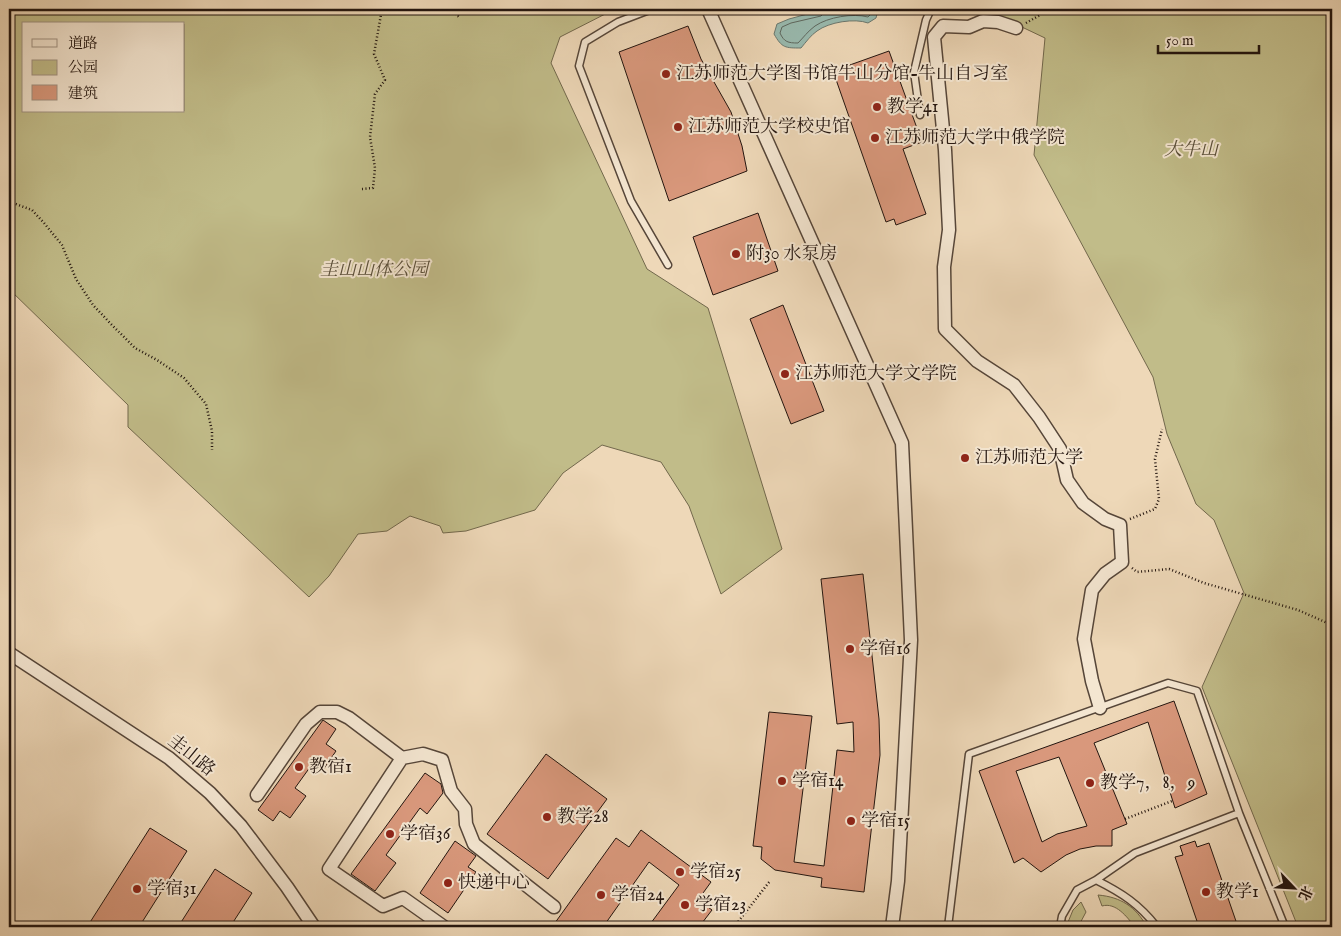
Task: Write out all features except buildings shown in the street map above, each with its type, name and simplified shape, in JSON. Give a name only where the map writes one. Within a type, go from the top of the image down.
[{"type":"street","points":[[708,9],[902,443],[911,640],[898,881],[892,927]]},
{"type":"street","points":[[1016,28],[998,22],[983,21],[969,26],[943,26],[934,37],[949,230],[944,267],[945,329],[977,361],[1014,385],[1060,449],[1067,480],[1083,503],[1105,519],[1120,525],[1122,561],[1105,574],[1092,590],[1084,639],[1092,681],[1100,708]]},
{"type":"street","name":"圭山路","points":[[9,653],[169,758],[210,794],[241,826],[287,887],[314,927]]},
{"type":"street","points":[[257,795],[306,724],[320,712],[337,712],[349,718],[402,758]]},
{"type":"street","points":[[444,927],[403,898],[383,906],[328,869],[402,758],[423,754],[442,760],[451,791],[465,809],[466,824],[474,844],[554,907]]},
{"type":"lane","points":[[652,9],[618,22],[585,42],[579,66],[631,201],[668,265]]},
{"type":"lane","points":[[920,115],[914,72],[926,20],[931,9]]},
{"type":"lane","points":[[948,927],[969,754],[1168,683],[1197,691],[1239,813],[1285,927]]},
{"type":"lane","points":[[1060,927],[1062,916],[1077,890],[1096,880],[1135,853],[1239,813]]},
{"type":"lane","points":[[1096,880],[1120,892],[1145,911],[1157,927]]},
{"type":"path","points":[[362,189],[373,188],[375,168],[370,137],[375,94],[385,80],[374,54],[382,9]]},
{"type":"path","points":[[450,9],[459,16],[457,9]]},
{"type":"path","points":[[1016,28],[1040,15],[1045,9]]},
{"type":"path","points":[[9,203],[32,210],[62,245],[76,279],[93,305],[111,324],[136,348],[184,378],[206,404],[212,431],[212,450]]},
{"type":"path","points":[[1120,525],[1155,509],[1159,498],[1155,459],[1162,429]]},
{"type":"path","points":[[1122,561],[1137,572],[1170,569],[1204,583],[1298,610],[1332,625]]},
{"type":"path","points":[[1125,819],[1172,801]]},
{"type":"path","points":[[734,927],[770,881]]},
{"type":"green space","name":"圭山山体公园","points":[[9,9],[615,9],[560,37],[551,63],[647,269],[708,308],[782,549],[721,594],[689,506],[661,462],[602,445],[563,473],[535,510],[466,531],[443,533],[440,526],[410,516],[387,531],[358,534],[329,576],[309,597],[128,427],[128,405],[9,289]]},
{"type":"green space","name":"大牛山","points":[[984,9],[1332,9],[1332,927],[1298,927],[1202,687],[1244,593],[1214,520],[1196,504],[1167,434],[1153,377],[1034,155],[1045,38]]},
{"type":"green space","points":[[1098,895],[1114,898],[1127,904],[1138,914],[1147,927],[1135,927],[1116,908],[1107,905],[1102,906]]},
{"type":"green space","points":[[1081,902],[1086,912],[1078,927],[1066,927],[1073,910]]},
{"type":"water","points":[[826,9],[878,10],[876,18],[868,23],[849,21],[828,25],[813,34],[801,48],[784,46],[774,34],[777,24]]},
{"type":"place","name":"江苏师范大学图书馆牛山分馆-牛山自习室","points":[[666,74]]},
{"type":"place","name":"教学41","points":[[877,107]]},
{"type":"place","name":"江苏师范大学校史馆","points":[[678,127]]},
{"type":"place","name":"江苏师范大学中俄学院","points":[[875,138]]},
{"type":"place","name":"附30 水泵房","points":[[736,254]]},
{"type":"place","name":"江苏师范大学文学院","points":[[785,374]]},
{"type":"place","name":"江苏师范大学","points":[[965,458]]},
{"type":"place","name":"学宿16","points":[[850,649]]},
{"type":"place","name":"教宿1","points":[[299,767]]},
{"type":"place","name":"学宿14","points":[[782,781]]},
{"type":"place","name":"教学7，8，9","points":[[1090,783]]},
{"type":"place","name":"教学28","points":[[547,817]]},
{"type":"place","name":"学宿15","points":[[851,821]]},
{"type":"place","name":"学宿36","points":[[390,834]]},
{"type":"place","name":"学宿25","points":[[680,872]]},
{"type":"place","name":"快递中心","points":[[448,883]]},
{"type":"place","name":"学宿31","points":[[137,889]]},
{"type":"place","name":"教学1","points":[[1206,892]]},
{"type":"place","name":"学宿24","points":[[601,895]]},
{"type":"place","name":"学宿23","points":[[685,905]]}]
